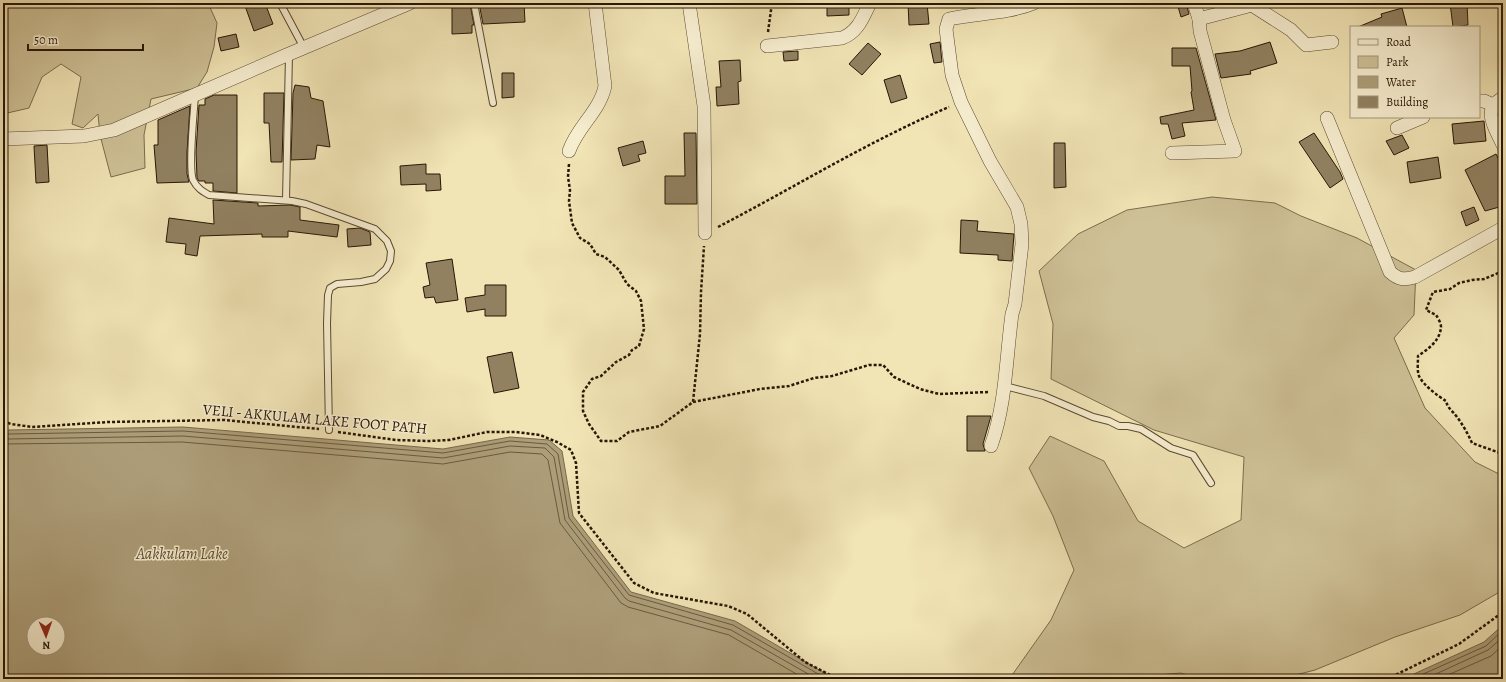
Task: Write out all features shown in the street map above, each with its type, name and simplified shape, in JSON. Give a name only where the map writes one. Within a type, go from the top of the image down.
[{"type":"street","points":[[3,139],[84,136],[114,130],[410,3]]},
{"type":"street","points":[[569,151],[573,140],[603,96],[605,86],[595,3]]},
{"type":"street","points":[[689,3],[704,106],[705,234]]},
{"type":"street","points":[[767,46],[849,36],[857,29],[870,3]]},
{"type":"street","points":[[991,446],[1000,416],[1005,386],[1012,314],[1015,304],[1022,244],[1021,224],[1017,207],[990,162],[961,102],[952,75],[946,29],[949,19],[967,15],[1006,11],[1034,3]]},
{"type":"street","points":[[1172,153],[1235,151],[1224,120],[1200,31],[1200,19],[1194,3]]},
{"type":"street","points":[[1200,19],[1252,5],[1291,30],[1306,45],[1332,42]]},
{"type":"street","points":[[1480,101],[1498,101]]},
{"type":"street","points":[[1498,101],[1490,110],[1491,117],[1503,145]]},
{"type":"street","points":[[1326,118],[1390,272],[1398,279],[1406,280],[1415,277],[1503,228]]},
{"type":"street","points":[[1397,128],[1421,118]]},
{"type":"lane","points":[[280,3],[304,48]]},
{"type":"lane","points":[[474,3],[493,103]]},
{"type":"lane","points":[[286,200],[289,54]]},
{"type":"lane","points":[[195,95],[191,166],[193,179],[200,191],[209,195],[286,200],[306,204],[375,230],[387,241],[391,251],[390,260],[386,269],[375,279],[337,284],[330,288],[328,295],[327,323],[329,430]]},
{"type":"lane","points":[[1005,386],[1044,396],[1093,417],[1109,421],[1120,426],[1141,429],[1171,448],[1193,455],[1211,483]]},
{"type":"path","points":[[767,46],[772,3]]},
{"type":"path","points":[[693,402],[700,334],[705,234],[790,189],[836,162],[961,102]]},
{"type":"path","points":[[569,151],[568,177],[572,223],[580,238],[590,244],[596,254],[605,257],[618,270],[627,284],[636,291],[641,301],[644,329],[639,346],[632,350],[629,355],[616,362],[601,376],[592,379],[583,392],[584,411],[589,424],[601,441],[617,441],[628,432],[660,426],[693,402],[760,389],[789,386],[814,378],[832,376],[869,365],[883,365],[894,376],[920,389],[938,394],[992,392],[1000,386],[1005,386]]},
{"type":"path","points":[[1503,271],[1484,279],[1460,283],[1450,289],[1433,292],[1426,310],[1436,315],[1441,326],[1438,338],[1431,348],[1418,356],[1419,376],[1437,395],[1446,401],[1448,408],[1457,416],[1472,443],[1503,454]]},
{"type":"path","name":"VELI - AKKULAM LAKE FOOT PATH","points":[[3,421],[11,424],[32,427],[108,422],[224,420],[329,430],[396,440],[428,441],[449,440],[487,432],[516,432],[540,435],[571,450],[576,463],[579,513],[634,582],[654,593],[728,606],[747,614],[806,662],[832,676],[842,679]]},
{"type":"path","points":[[1387,679],[1459,644],[1503,612]]},
{"type":"green space","points":[[3,3],[208,3],[217,23],[214,47],[207,72],[197,88],[151,99],[144,135],[145,168],[111,177],[100,135],[98,114],[83,128],[72,124],[81,77],[61,64],[42,77],[29,108],[3,114]]},
{"type":"green space","points":[[1212,197],[1275,203],[1301,216],[1357,238],[1416,270],[1414,315],[1394,338],[1425,408],[1475,462],[1503,476],[1503,590],[1460,615],[1395,637],[1315,670],[1280,679],[1200,679],[1181,673],[1111,679],[1010,678],[1051,620],[1074,570],[1053,516],[1029,468],[1050,436],[1104,461],[1138,521],[1184,548],[1241,520],[1244,457],[1154,430],[1051,379],[1053,324],[1039,271],[1078,234],[1127,210]]},
{"type":"water","name":"Aakkulam Lake","points":[[183,427],[443,449],[510,437],[549,440],[562,451],[573,516],[631,592],[735,621],[835,679],[3,679],[3,428],[8,430]]},
{"type":"water","points":[[1503,625],[1503,679],[1403,679],[1484,642]]},
{"type":"building","points":[[244,3],[265,3],[273,24],[254,31]]},
{"type":"building","points":[[479,3],[524,3],[525,22],[483,24]]},
{"type":"building","points":[[827,3],[849,3],[849,15],[827,16]]},
{"type":"building","points":[[908,3],[927,3],[929,24],[909,25]]},
{"type":"building","points":[[1177,3],[1186,3],[1189,14],[1181,17]]},
{"type":"building","points":[[1450,3],[1467,3],[1468,25],[1453,26]]},
{"type":"building","points":[[452,4],[470,4],[474,25],[472,25],[472,33],[452,34]]},
{"type":"building","points":[[1402,8],[1407,26],[1360,26],[1382,17],[1381,14]]},
{"type":"building","points":[[236,34],[239,47],[221,51],[218,38]]},
{"type":"building","points":[[940,42],[942,62],[934,63],[930,44]]},
{"type":"building","points":[[1270,42],[1277,63],[1250,71],[1251,74],[1221,78],[1215,54],[1240,51]]},
{"type":"building","points":[[868,43],[881,54],[862,75],[849,64]]},
{"type":"building","points":[[1172,48],[1196,48],[1216,120],[1182,123],[1185,136],[1172,139],[1168,124],[1161,124],[1160,117],[1194,110],[1191,92],[1190,66],[1172,66]]},
{"type":"building","points":[[798,51],[798,60],[784,61],[783,52]]},
{"type":"building","points":[[740,60],[741,81],[738,82],[739,104],[717,106],[716,87],[721,87],[719,61]]},
{"type":"building","points":[[502,73],[514,73],[514,97],[502,98]]},
{"type":"building","points":[[900,75],[907,98],[891,103],[884,80]]},
{"type":"building","points":[[295,85],[309,87],[311,98],[323,101],[330,147],[317,145],[315,159],[291,160],[293,93]]},
{"type":"building","points":[[264,93],[284,93],[282,162],[271,162],[269,123],[264,123]]},
{"type":"building","points":[[214,95],[237,95],[237,193],[213,191],[213,183],[205,183],[205,181],[199,181],[197,178],[196,152],[199,105],[205,105],[205,99]]},
{"type":"building","points":[[190,106],[187,152],[187,174],[189,182],[157,183],[154,145],[158,145],[158,120]]},
{"type":"building","points":[[1484,121],[1486,141],[1454,144],[1452,124]]},
{"type":"building","points":[[684,133],[696,133],[697,204],[665,204],[665,176],[685,176]]},
{"type":"building","points":[[1314,133],[1343,179],[1330,188],[1299,142]]},
{"type":"building","points":[[1402,135],[1409,148],[1394,155],[1386,141]]},
{"type":"building","points":[[643,141],[646,153],[638,155],[640,161],[623,166],[618,148]]},
{"type":"building","points":[[1054,143],[1065,143],[1066,187],[1054,188]]},
{"type":"building","points":[[47,145],[49,182],[36,183],[34,146]]},
{"type":"building","points":[[1496,154],[1503,168],[1503,206],[1485,211],[1465,170]]},
{"type":"building","points":[[1438,157],[1441,178],[1410,183],[1407,162]]},
{"type":"building","points":[[426,164],[426,174],[440,174],[441,190],[426,191],[426,184],[401,185],[400,166]]},
{"type":"building","points":[[213,200],[258,203],[258,206],[290,205],[300,207],[300,220],[339,225],[337,237],[288,231],[288,237],[262,237],[262,234],[200,236],[197,256],[185,254],[186,244],[166,242],[169,218],[214,224]]},
{"type":"building","points":[[1474,207],[1479,220],[1466,226],[1461,212]]},
{"type":"building","points":[[961,220],[978,221],[977,231],[1014,234],[1012,261],[998,260],[998,255],[960,253]]},
{"type":"building","points":[[360,228],[370,232],[371,245],[348,247],[347,229]]},
{"type":"building","points":[[452,259],[458,300],[436,303],[434,297],[425,298],[423,287],[430,285],[426,263]]},
{"type":"building","points":[[485,285],[506,285],[506,316],[485,316],[485,309],[467,312],[465,298],[485,295]]},
{"type":"building","points":[[512,352],[519,388],[494,393],[487,357]]},
{"type":"building","points":[[967,416],[991,416],[983,444],[985,451],[967,451]]}]
